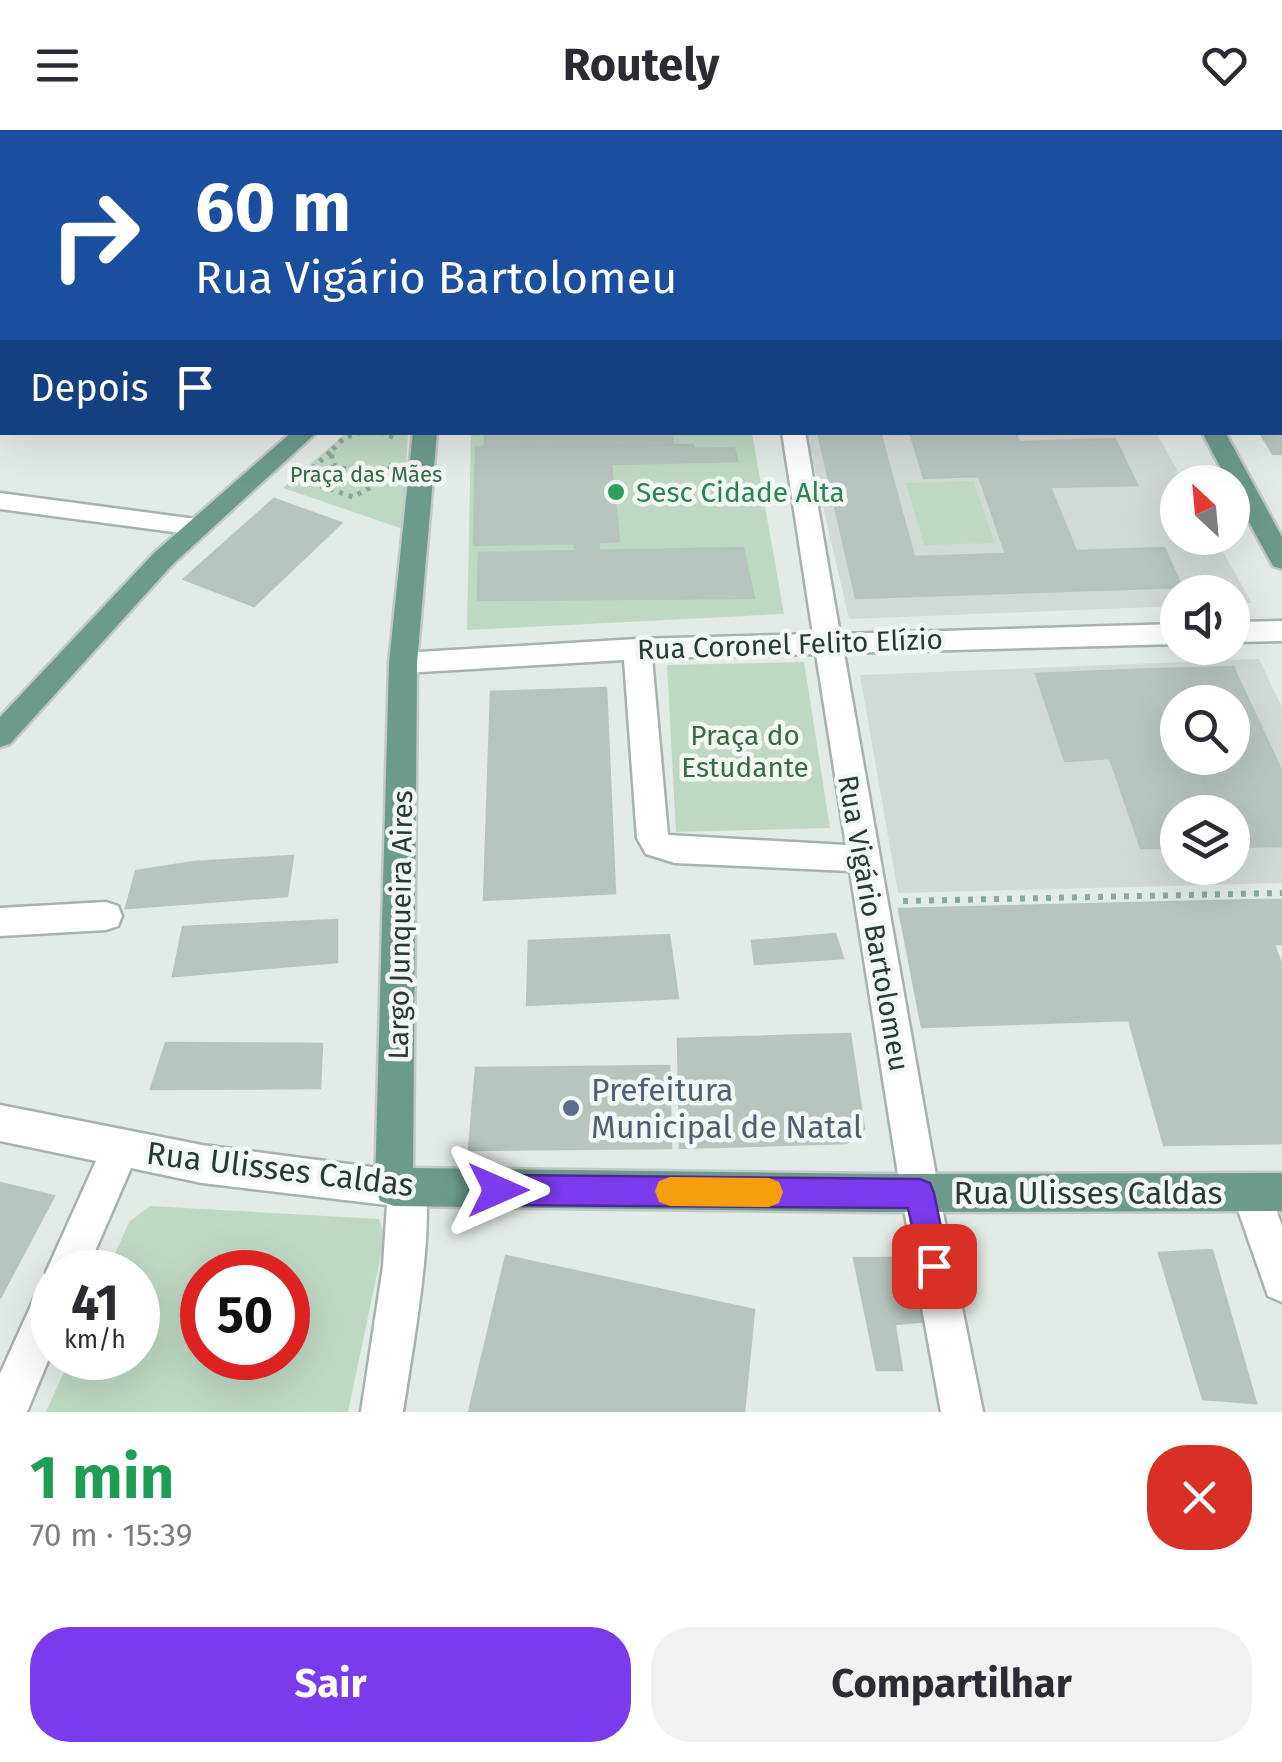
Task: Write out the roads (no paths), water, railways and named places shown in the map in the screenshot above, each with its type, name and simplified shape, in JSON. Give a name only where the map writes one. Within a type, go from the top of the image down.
[{"type":"main road","points":[[0,736],[112,611],[196,527],[303,435]]},
{"type":"main road","name":"Largo Junqueira Aires","points":[[401,1187],[403,662],[424,435]]},
{"type":"main road","points":[[1214,435],[1282,560]]},
{"type":"main road","name":"Rua Ulisses Caldas","points":[[401,1187],[1266,1192]]},
{"type":"street","name":"Rua Vigário Bartolomeu","points":[[794,435],[920,1193],[962,1412]]},
{"type":"street","points":[[0,500],[196,527]]},
{"type":"street","points":[[1250,632],[1282,631]]},
{"type":"street","name":"Rua Coronel Felito Elízio","points":[[403,662],[828,642],[1160,634]]},
{"type":"street","points":[[637,649],[652,838],[657,845],[675,850],[863,858]]},
{"type":"street","points":[[0,922],[106,916]]},
{"type":"street","name":"Rua Ulisses Caldas","points":[[0,1123],[202,1164],[401,1187]]},
{"type":"street","points":[[76,1250],[121,1148]]},
{"type":"street","points":[[382,1412],[403,1266],[401,1187]]},
{"type":"street","points":[[1266,1192],[1282,1282]]},
{"type":"street","points":[[6,1412],[30,1356]]},
{"type":"place","name":"Sesc Cidade Alta","points":[[616,492]]},
{"type":"place","name":"Prefeitura Municipal de Natal","points":[[571,1108]]},
{"type":"park label","name":"Praça das Mães","points":[[366,474]]},
{"type":"park label","name":"Praça do Estudante","points":[[745,751]]}]
